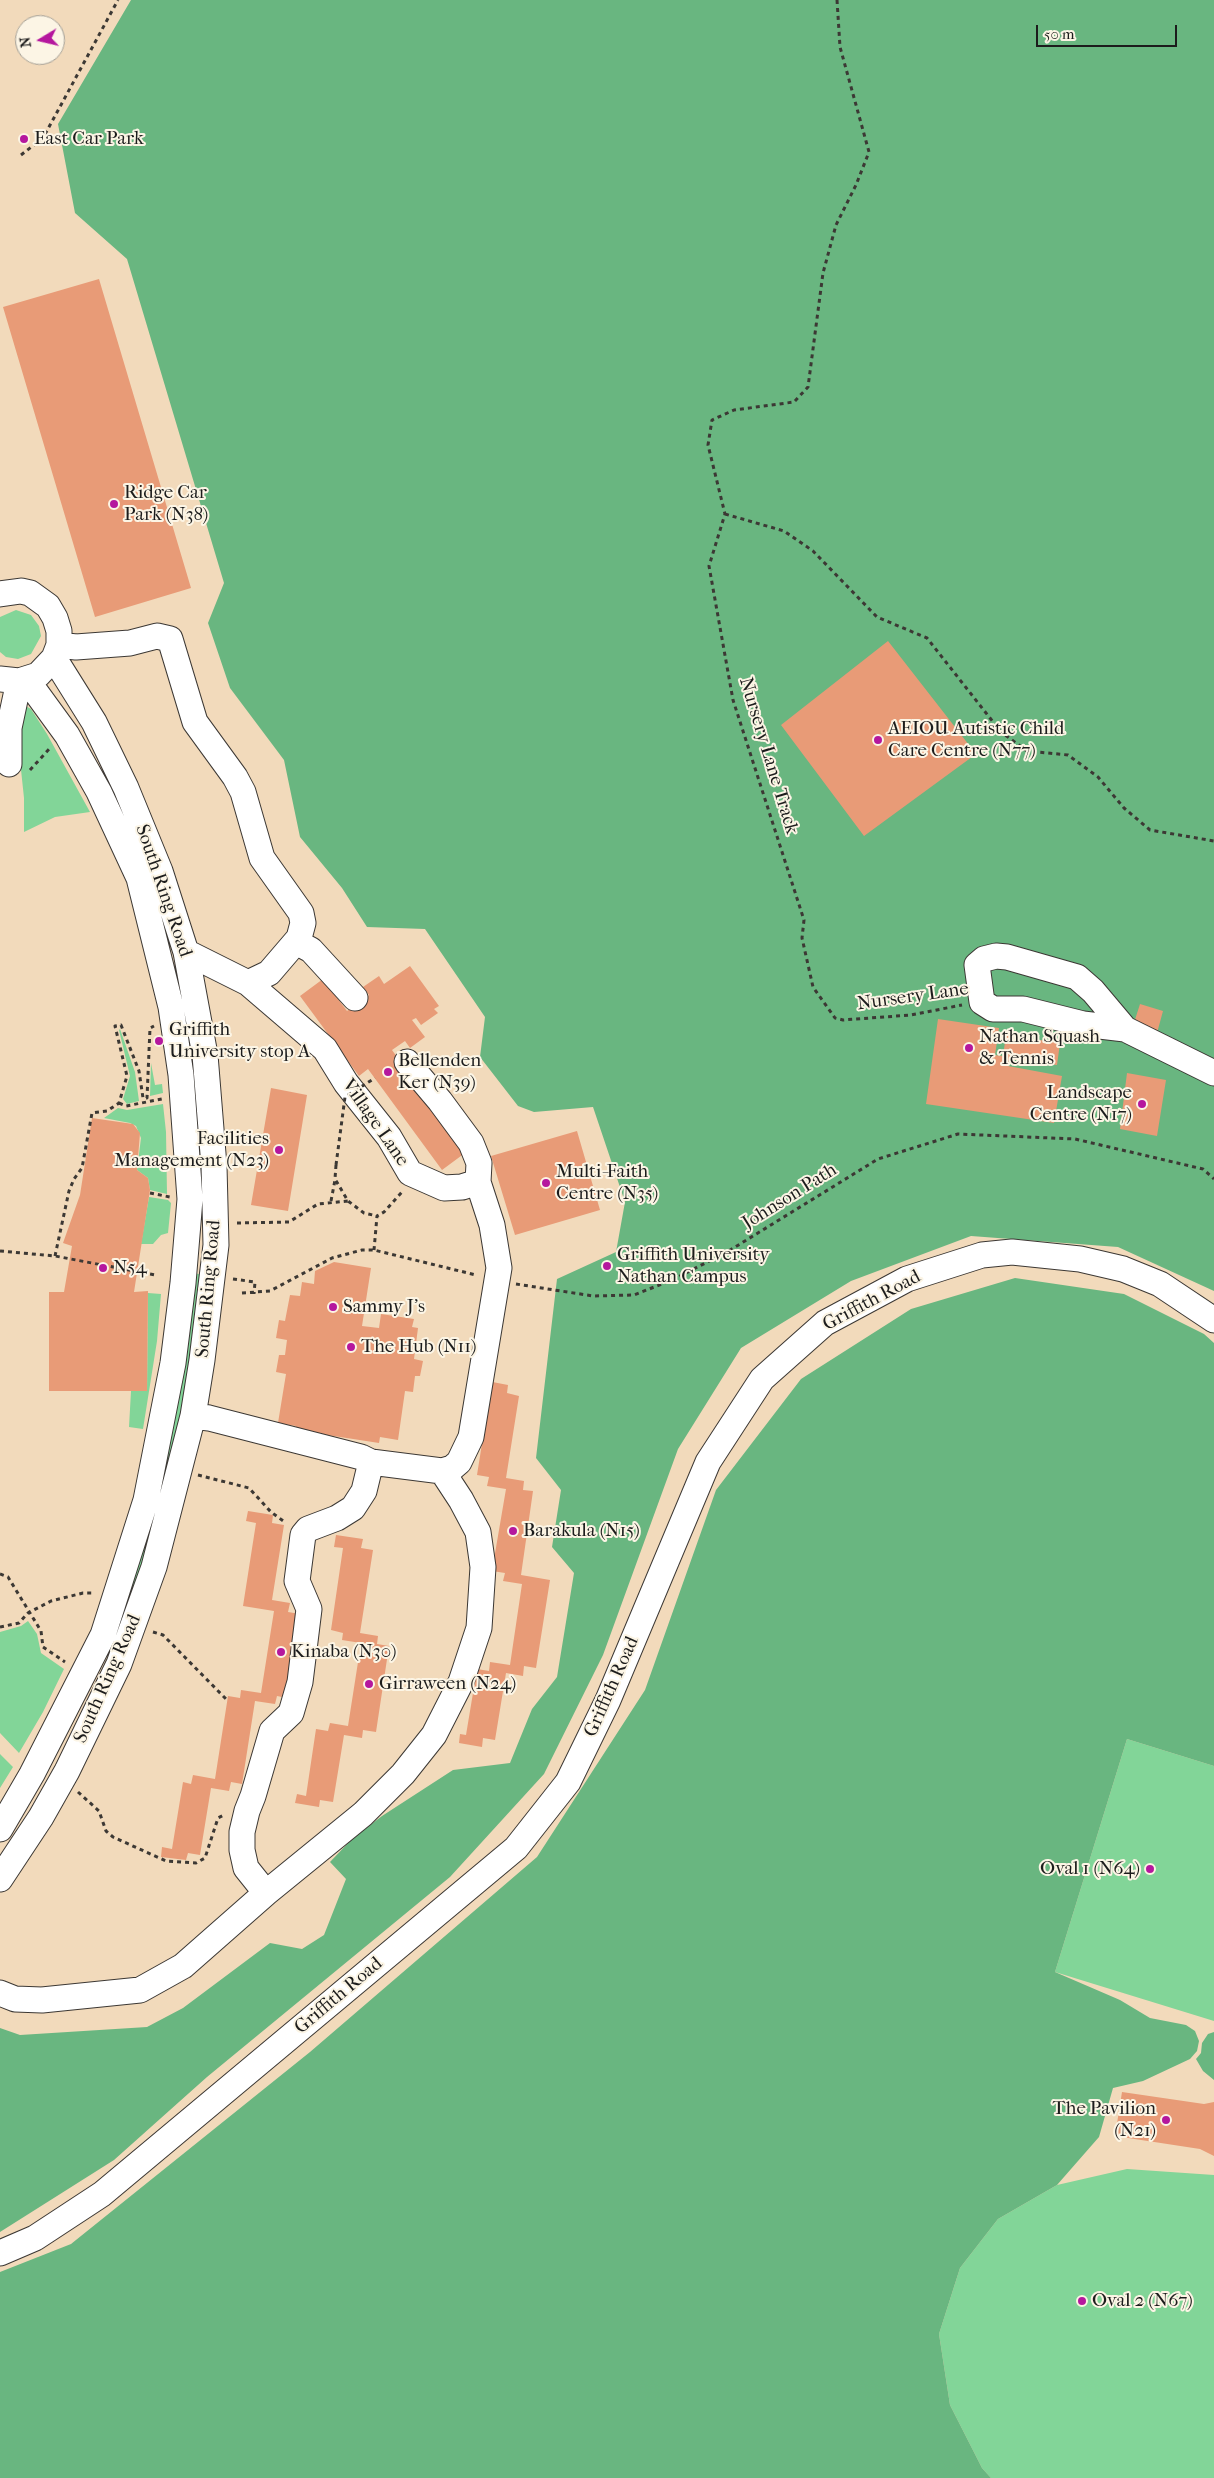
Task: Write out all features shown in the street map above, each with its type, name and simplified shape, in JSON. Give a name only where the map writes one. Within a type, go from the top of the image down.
[{"type":"street","points":[[0,594],[21,591],[30,593],[48,606],[56,618],[60,631],[56,652],[47,668],[15,680],[9,728],[9,764],[0,722]]},
{"type":"street","points":[[56,652],[76,647],[130,643],[157,636],[170,639],[195,722],[235,777],[243,792],[262,858],[301,913],[303,923],[296,942],[269,973],[248,983]]},
{"type":"street","name":"South Ring Road","points":[[0,1879],[46,1810],[119,1664],[154,1567],[193,1416],[217,1239],[205,1055],[186,952],[160,871],[126,788],[94,722],[56,652]]},
{"type":"street","name":"South Ring Road","points":[[0,1829],[35,1769],[103,1636],[146,1500],[173,1363],[183,1283],[190,1199],[181,1075],[174,1022],[139,878],[99,792],[68,735],[15,680]]},
{"type":"street","points":[[296,942],[311,950],[355,998]]},
{"type":"street","name":"Village Lane","points":[[186,952],[248,983],[325,1050],[346,1083],[389,1137],[410,1173],[444,1188],[462,1187],[478,1182]]},
{"type":"street","points":[[1125,1029],[1093,992],[1077,977],[1007,957],[996,956],[984,959],[977,964],[982,1002],[993,1008],[1023,1009],[1083,1024],[1125,1029],[1214,1072]]},
{"type":"street","points":[[193,1416],[208,1418],[360,1457],[370,1462],[442,1471],[459,1462],[471,1438],[499,1268],[492,1225],[478,1182],[479,1163],[471,1143],[440,1101],[407,1062]]},
{"type":"street","name":"Griffith Road","points":[[0,2253],[35,2238],[102,2194],[516,1848],[568,1782],[608,1700],[708,1462],[762,1379],[825,1323],[907,1279],[982,1255],[1012,1252],[1080,1259],[1123,1269],[1160,1284],[1214,1320]]},
{"type":"street","points":[[266,1893],[246,1868],[242,1850],[242,1832],[272,1731],[291,1713],[300,1682],[309,1609],[297,1581],[304,1535],[308,1529],[337,1518],[353,1508],[364,1491],[370,1462]]},
{"type":"street","points":[[0,1993],[15,1999],[42,2000],[140,1990],[183,1966],[266,1893],[363,1814],[403,1774],[434,1735],[461,1682],[479,1628],[484,1567],[478,1532],[461,1500],[442,1471]]},
{"type":"path","points":[[21,155],[43,138],[118,0]]},
{"type":"path","name":"Nursery Lane Track","points":[[804,920],[734,700],[710,566],[725,514],[708,445],[712,420],[734,410],[794,402],[808,387],[823,273],[836,225],[856,186],[868,152],[840,47],[837,0]]},
{"type":"path","points":[[725,514],[784,531],[813,551],[877,617],[927,638],[1000,732],[1027,752],[1068,755],[1098,777],[1124,808],[1150,830],[1214,841]]},
{"type":"path","points":[[24,776],[53,746]]},
{"type":"path","name":"Nursery Lane","points":[[804,920],[802,938],[814,987],[835,1018],[843,1020],[911,1015],[982,1002]]},
{"type":"path","points":[[144,1098],[147,1098],[150,1028],[157,1025]]},
{"type":"path","points":[[55,1256],[69,1191],[74,1179],[82,1168],[92,1113],[107,1111],[120,1103],[127,1076],[115,1026],[121,1026],[139,1071],[142,1098],[144,1098],[145,1103]]},
{"type":"path","points":[[330,1201],[335,1179],[345,1097],[375,1078]]},
{"type":"path","points":[[120,1103],[126,1106],[166,1098]]},
{"type":"path","name":"Johnson Path","points":[[242,1293],[254,1294],[270,1291],[332,1258],[362,1250],[374,1250],[497,1281],[593,1296],[634,1294],[672,1280],[727,1252],[878,1159],[958,1134],[1075,1139],[1203,1169],[1214,1179]]},
{"type":"path","points":[[335,1179],[348,1201],[364,1213],[377,1216],[396,1200],[406,1187],[410,1173]]},
{"type":"path","points":[[150,1193],[170,1197]]},
{"type":"path","points":[[231,1223],[289,1222],[318,1204],[330,1201],[348,1201]]},
{"type":"path","points":[[374,1250],[377,1216]]},
{"type":"path","points":[[0,1251],[55,1256],[155,1275]]},
{"type":"path","points":[[227,1278],[255,1282],[254,1294]]},
{"type":"path","points":[[195,1474],[249,1488],[271,1512],[286,1522],[291,1530],[304,1535]]},
{"type":"path","points":[[0,1574],[8,1577],[28,1613],[41,1631],[43,1646],[70,1665]]},
{"type":"path","points":[[0,1627],[19,1623],[28,1613],[51,1601],[83,1593],[99,1594]]},
{"type":"path","points":[[147,1630],[163,1636],[227,1700]]},
{"type":"path","points":[[76,1790],[99,1811],[106,1831],[113,1836],[158,1858],[188,1864],[196,1863],[205,1858],[218,1818],[232,1810],[247,1811]]},
{"type":"green space","points":[[131,0],[1214,0],[1214,1291],[1118,1247],[971,1236],[851,1281],[741,1348],[678,1449],[603,1655],[544,1774],[450,1877],[207,2077],[114,2160],[0,2232],[0,2028],[20,2035],[147,2027],[183,2008],[270,1943],[302,1949],[324,1935],[346,1879],[330,1862],[352,1839],[382,1816],[453,1770],[510,1763],[532,1709],[557,1677],[574,1573],[552,1547],[561,1490],[536,1458],[557,1279],[616,1252],[625,1202],[593,1107],[534,1112],[518,1106],[480,1057],[485,1017],[425,929],[367,927],[342,888],[300,837],[284,760],[230,688],[208,623],[224,583],[127,259],[75,213],[58,124]]},
{"type":"green space","points":[[16,610],[31,615],[39,626],[41,636],[31,654],[18,659],[6,657],[0,652],[0,617]]},
{"type":"green space","points":[[24,705],[31,709],[47,734],[90,812],[55,817],[24,832],[24,798],[17,732]]},
{"type":"green space","points":[[120,1029],[135,1072],[139,1101],[127,1104],[123,1099],[130,1076]]},
{"type":"green space","points":[[151,1063],[155,1085],[162,1084],[163,1093],[150,1096]]},
{"type":"green space","points":[[163,1104],[166,1132],[167,1194],[150,1190],[148,1178],[137,1170],[141,1138],[136,1126],[104,1118],[118,1108],[127,1110]]},
{"type":"green space","points":[[149,1197],[168,1200],[171,1203],[168,1233],[161,1235],[153,1244],[141,1244]]},
{"type":"green space","points":[[195,1273],[202,1275],[194,1355],[164,1507],[130,1599],[126,1597]]},
{"type":"green space","points":[[1015,1278],[1124,1294],[1204,1334],[1214,1343],[1214,1766],[1127,1739],[1055,1972],[1120,2000],[1150,2018],[1186,2025],[1195,2031],[1199,2041],[1197,2051],[1190,2059],[1143,2081],[1113,2088],[1099,2137],[1057,2185],[998,2219],[960,2268],[939,2334],[950,2405],[982,2468],[991,2478],[0,2478],[0,2272],[71,2244],[310,2052],[537,1857],[645,1690],[716,1490],[801,1379],[911,1309]]},
{"type":"green space","points":[[148,1293],[161,1294],[157,1341],[143,1429],[129,1427],[131,1391],[147,1391]]},
{"type":"green space","points":[[28,1621],[37,1634],[41,1653],[64,1669],[43,1712],[19,1753],[0,1733],[0,1632],[21,1626]]},
{"type":"green space","name":"Oval 1 (N64)","points":[[1127,1739],[1214,1766],[1214,2021],[1055,1972]]},
{"type":"green space","points":[[0,1754],[13,1767],[0,1788]]},
{"type":"green space","points":[[1214,2032],[1214,2080],[1203,2071],[1196,2059],[1201,2053],[1202,2043],[1208,2034]]},
{"type":"green space","name":"Oval 2 (N67)","points":[[1127,2169],[1214,2175],[1214,2478],[991,2478],[982,2468],[950,2405],[939,2334],[960,2268],[998,2219],[1057,2185]]},
{"type":"building","name":"Ridge Car Park (N38)","points":[[99,279],[191,588],[95,617],[3,307]]},
{"type":"building","name":"AEIOU Autistic Child Care Centre (N77)","points":[[888,641],[976,754],[864,836],[781,725]]},
{"type":"building","points":[[410,966],[439,1006],[434,1009],[438,1013],[421,1025],[416,1018],[412,1020],[425,1037],[410,1048],[405,1041],[392,1050],[465,1153],[442,1170],[368,1069],[359,1076],[300,996],[323,979],[347,1011],[369,995],[363,987],[379,976],[384,984]]},
{"type":"building","points":[[1140,1004],[1163,1011],[1157,1033],[1133,1026]]},
{"type":"building","points":[[938,1019],[999,1028],[995,1055],[1003,1056],[1006,1035],[1060,1043],[1057,1065],[1009,1059],[1008,1066],[1062,1076],[1054,1123],[926,1104]]},
{"type":"building","name":"Landscape Centre (N17)","points":[[1127,1073],[1166,1080],[1157,1136],[1120,1129]]},
{"type":"building","name":"Facilities Management (N23)","points":[[271,1088],[307,1095],[288,1211],[251,1205]]},
{"type":"building","name":"N54","points":[[92,1118],[133,1124],[140,1133],[137,1170],[148,1178],[150,1190],[134,1292],[148,1291],[147,1391],[49,1391],[49,1292],[64,1292],[72,1246],[63,1243],[80,1195]]},
{"type":"building","name":"Multi-Faith Centre (N35)","points":[[577,1131],[600,1210],[515,1235],[491,1156]]},
{"type":"building","name":"The Hub (N11)","points":[[334,1262],[371,1268],[362,1326],[379,1328],[381,1314],[414,1319],[412,1327],[418,1328],[414,1359],[423,1361],[420,1376],[415,1376],[413,1392],[405,1391],[398,1440],[380,1437],[379,1443],[295,1430],[296,1426],[278,1423],[286,1374],[276,1372],[279,1355],[285,1355],[287,1340],[276,1338],[279,1320],[285,1321],[290,1295],[300,1296],[302,1282],[314,1284],[315,1271]]},
{"type":"building","name":"Barakula (N15)","points":[[482,1380],[508,1385],[507,1393],[519,1396],[506,1478],[524,1481],[523,1490],[533,1491],[521,1575],[550,1580],[536,1668],[524,1666],[523,1676],[506,1673],[495,1740],[483,1738],[482,1747],[459,1743],[460,1734],[466,1735],[477,1669],[489,1671],[490,1662],[510,1665],[522,1584],[503,1581],[505,1573],[492,1571],[506,1489],[487,1486],[489,1477],[477,1475],[490,1393]]},
{"type":"building","name":"Kinaba (N30)","points":[[248,1511],[273,1515],[272,1523],[284,1525],[272,1600],[290,1603],[288,1612],[300,1614],[287,1698],[277,1696],[275,1704],[255,1701],[242,1784],[231,1782],[229,1791],[211,1788],[200,1855],[188,1853],[186,1860],[161,1857],[162,1847],[172,1849],[183,1782],[191,1784],[193,1775],[215,1779],[228,1696],[240,1698],[241,1690],[261,1693],[274,1611],[243,1606],[256,1523],[246,1521]]},
{"type":"building","name":"Girraween (N24)","points":[[336,1535],[363,1539],[361,1548],[373,1550],[360,1633],[378,1636],[377,1644],[389,1646],[376,1732],[363,1730],[362,1738],[344,1735],[333,1802],[320,1800],[319,1807],[295,1803],[297,1794],[306,1796],[316,1729],[328,1731],[330,1723],[348,1726],[361,1643],[342,1640],[343,1633],[331,1630],[343,1548],[334,1547]]},
{"type":"building","name":"The Pavilion (N21)","points":[[1122,2092],[1204,2104],[1214,2102],[1214,2156],[1200,2149],[1115,2136]]},
{"type":"place","name":"East Car Park","points":[[24,139]]},
{"type":"place","name":"Ridge Car Park (N38)","points":[[114,504]]},
{"type":"place","name":"AEIOU Autistic Child Care Centre (N77)","points":[[878,740]]},
{"type":"place","name":"Griffith University stop A","points":[[159,1041]]},
{"type":"place","name":"Nathan Squash & Tennis","points":[[969,1048]]},
{"type":"place","name":"Bellenden Ker (N39)","points":[[388,1072]]},
{"type":"place","name":"Landscape Centre (N17)","points":[[1142,1104]]},
{"type":"place","name":"Facilities Management (N23)","points":[[279,1150]]},
{"type":"place","name":"Multi-Faith Centre (N35)","points":[[546,1183]]},
{"type":"place","name":"Griffith University Nathan Campus","points":[[607,1266]]},
{"type":"place","name":"N54","points":[[103,1268]]},
{"type":"place","name":"Sammy J's","points":[[333,1307]]},
{"type":"place","name":"The Hub (N11)","points":[[351,1347]]},
{"type":"place","name":"Barakula (N15)","points":[[513,1531]]},
{"type":"place","name":"Kinaba (N30)","points":[[281,1652]]},
{"type":"place","name":"Girraween (N24)","points":[[369,1684]]},
{"type":"place","name":"Oval 1 (N64)","points":[[1150,1869]]},
{"type":"place","name":"The Pavilion (N21)","points":[[1166,2120]]},
{"type":"place","name":"Oval 2 (N67)","points":[[1082,2301]]}]
